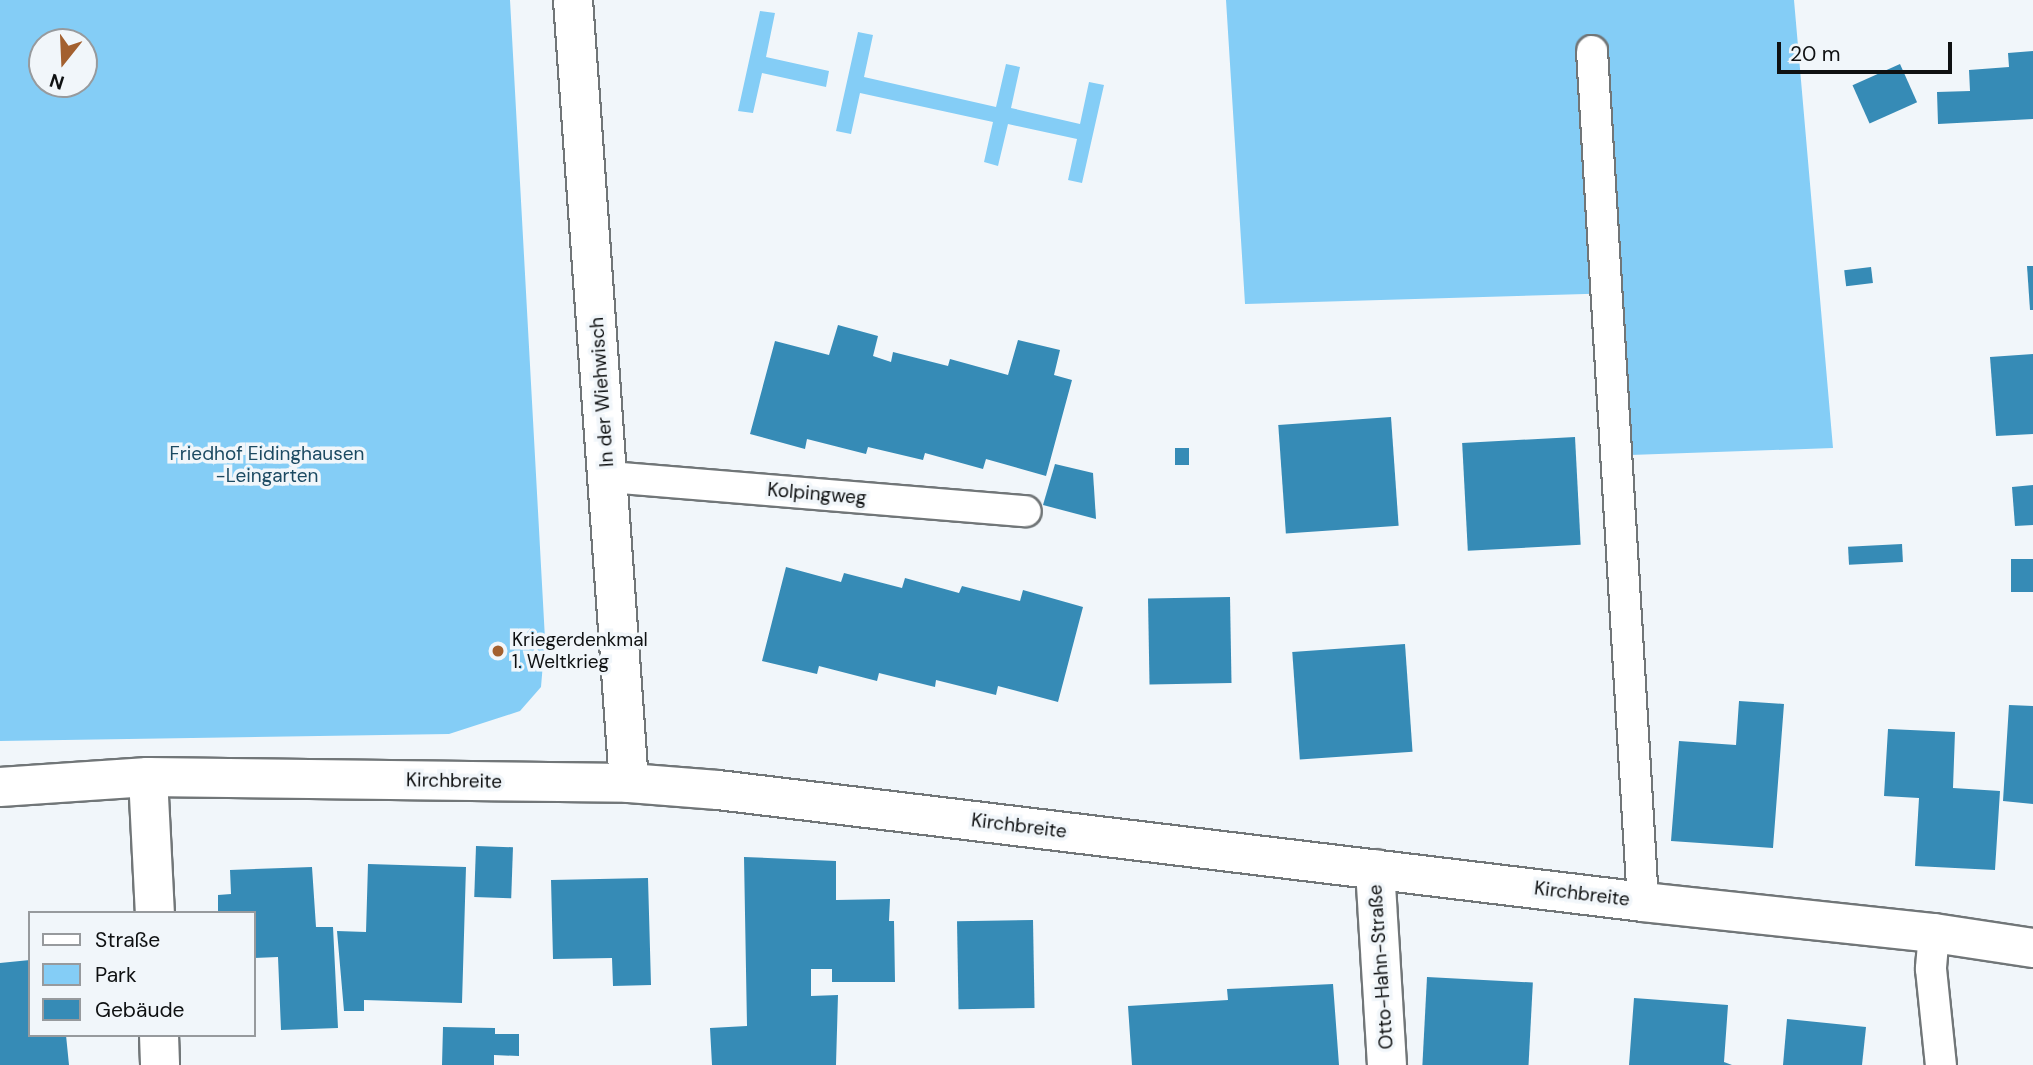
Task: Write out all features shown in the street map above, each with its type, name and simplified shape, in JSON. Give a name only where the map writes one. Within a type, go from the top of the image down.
[{"type":"street","name":"In der Wiehwisch","points":[[573,0],[629,783]]},
{"type":"street","name":"Kirchbreite","points":[[0,787],[148,776],[629,783],[718,790],[1643,902],[1934,933],[2033,948]]},
{"type":"street","points":[[148,776],[155,911]]},
{"type":"street","name":"Otto-Hahn-Straße","points":[[1375,869],[1387,1065]]},
{"type":"street","points":[[159,1037],[160,1065]]},
{"type":"lane","points":[[1592,51],[1643,902]]},
{"type":"lane","name":"Kolpingweg","points":[[609,477],[1026,511]]},
{"type":"lane","points":[[1934,933],[1931,969],[1941,1065]]},
{"type":"green space","name":"Friedhof Eidinghausen -Leingarten","points":[[0,0],[510,0],[545,639],[541,687],[520,711],[449,734],[0,741]]},
{"type":"green space","points":[[1226,0],[1794,0],[1833,448],[1630,455],[1620,293],[1245,304]]},
{"type":"green space","points":[[760,11],[775,13],[766,57],[829,71],[826,87],[762,73],[753,113],[738,111]]},
{"type":"green space","points":[[858,32],[873,35],[864,77],[996,107],[1006,64],[1020,67],[1011,108],[1080,124],[1089,82],[1104,85],[1082,183],[1068,180],[1077,139],[1008,124],[998,166],[984,162],[993,122],[860,93],[851,134],[836,131]]},
{"type":"building","points":[[2033,51],[2033,119],[1938,124],[1937,92],[1970,91],[1969,70],[2009,67],[2008,53]]},
{"type":"building","points":[[1900,64],[1917,102],[1870,124],[1852,85]]},
{"type":"building","points":[[2027,266],[2033,266],[2033,310],[2030,310]]},
{"type":"building","points":[[1871,267],[1873,283],[1846,286],[1844,270]]},
{"type":"building","points":[[838,325],[878,336],[873,356],[891,362],[893,352],[948,366],[950,359],[1008,375],[1018,340],[1060,350],[1054,375],[1072,380],[1046,476],[986,459],[983,469],[925,453],[923,460],[868,447],[866,454],[807,439],[805,449],[750,434],[775,341],[829,355]]},
{"type":"building","points":[[2033,354],[2033,434],[1996,436],[1990,357]]},
{"type":"building","points":[[1391,417],[1399,526],[1286,534],[1278,425]]},
{"type":"building","points":[[1575,437],[1581,545],[1468,551],[1462,443]]},
{"type":"building","points":[[1175,448],[1189,448],[1189,465],[1175,465]]},
{"type":"building","points":[[1055,464],[1093,473],[1096,519],[1043,505]]},
{"type":"building","points":[[2033,485],[2033,525],[2015,526],[2012,487]]},
{"type":"building","points":[[1902,544],[1903,562],[1849,565],[1848,547]]},
{"type":"building","points":[[2011,559],[2033,559],[2033,592],[2011,592]]},
{"type":"building","points":[[786,567],[841,582],[844,573],[902,588],[905,578],[959,593],[962,586],[1020,601],[1023,590],[1083,607],[1058,702],[998,686],[996,695],[936,680],[935,687],[879,673],[877,681],[819,666],[817,674],[762,661]]},
{"type":"building","points":[[1230,597],[1232,683],[1150,684],[1148,598]]},
{"type":"building","points":[[1405,644],[1413,752],[1300,760],[1292,652]]},
{"type":"building","points":[[1739,701],[1784,704],[1773,848],[1671,841],[1679,741],[1736,745]]},
{"type":"building","points":[[2009,705],[2033,706],[2033,804],[2003,801]]},
{"type":"building","points":[[1888,729],[1955,732],[1953,788],[2000,791],[1995,870],[1915,866],[1919,798],[1884,796]]},
{"type":"building","points":[[476,846],[513,847],[511,898],[474,897]]},
{"type":"building","points":[[744,857],[836,861],[836,900],[890,899],[889,921],[894,921],[895,982],[832,982],[832,969],[811,969],[811,996],[838,995],[836,1065],[712,1065],[710,1028],[747,1026]]},
{"type":"building","points":[[368,864],[466,867],[462,1003],[364,1000],[364,1011],[344,1011],[337,931],[366,932]]},
{"type":"building","points":[[312,867],[316,927],[333,927],[338,1028],[281,1030],[278,957],[256,958],[256,911],[218,911],[218,895],[231,894],[230,870]]},
{"type":"building","points":[[648,878],[651,985],[613,986],[612,958],[553,959],[551,880]]},
{"type":"building","points":[[1033,920],[1035,1008],[959,1009],[957,921]]},
{"type":"building","points":[[28,960],[28,1037],[66,1037],[69,1065],[0,1065],[0,963]]},
{"type":"building","points":[[1427,977],[1533,983],[1529,1065],[1422,1065]]},
{"type":"building","points":[[1333,984],[1339,1065],[1132,1065],[1128,1006],[1228,1000],[1227,989]]},
{"type":"building","points":[[1634,998],[1728,1005],[1724,1062],[1732,1065],[1629,1065]]},
{"type":"building","points":[[1787,1019],[1866,1027],[1862,1065],[1783,1065]]},
{"type":"building","points":[[443,1027],[495,1028],[495,1034],[519,1034],[519,1056],[494,1055],[494,1065],[442,1065]]},
{"type":"place","name":"Kriegerdenkmal 1. Weltkrieg","points":[[498,651]]}]
